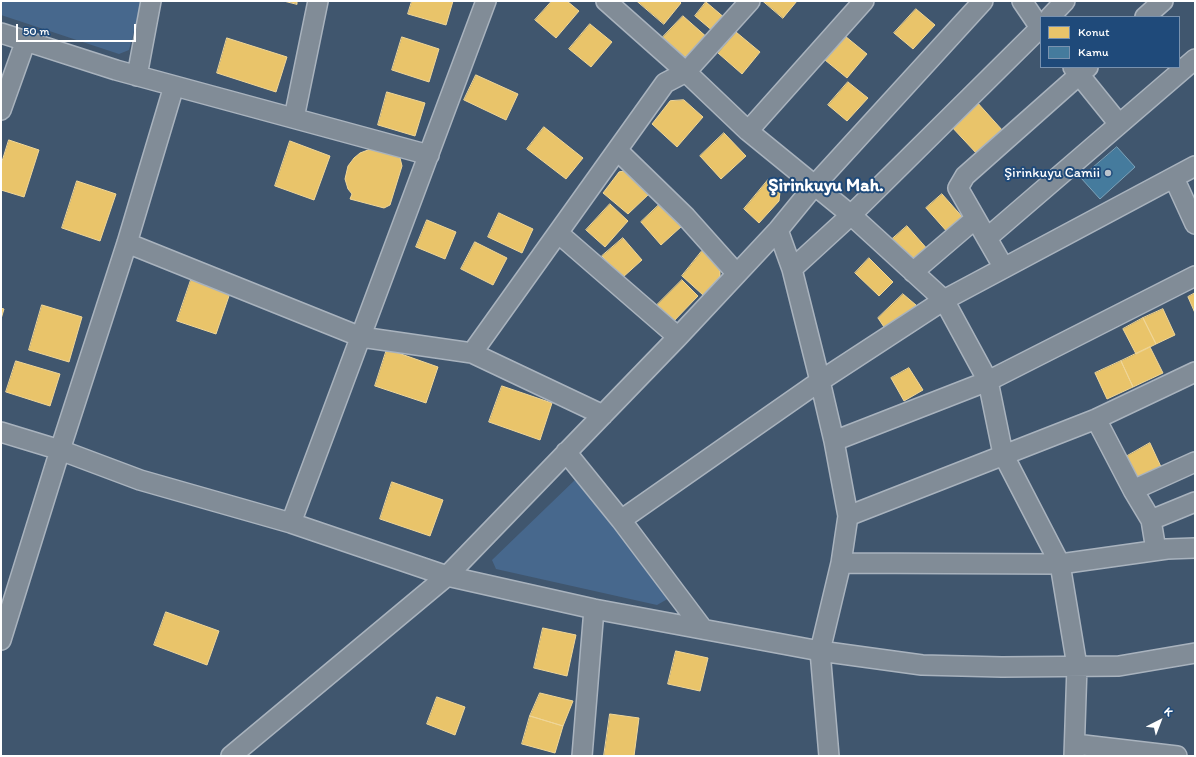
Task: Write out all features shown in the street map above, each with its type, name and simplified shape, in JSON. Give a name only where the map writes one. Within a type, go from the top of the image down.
[{"type":"street","points":[[137,76],[151,1]]},
{"type":"street","points":[[294,118],[318,1]]},
{"type":"street","points":[[291,523],[486,1]]},
{"type":"street","points":[[606,1],[686,72],[748,131],[851,215],[944,300],[988,381],[1003,454],[1060,564],[1077,666],[1075,750],[1177,756]]},
{"type":"street","points":[[472,353],[665,83],[686,72],[750,1]]},
{"type":"street","points":[[748,131],[864,1]]},
{"type":"street","points":[[231,756],[447,576],[737,274],[778,230],[814,186],[983,1]]},
{"type":"street","points":[[1022,1],[1040,22]]},
{"type":"street","points":[[1051,16],[1065,1]]},
{"type":"street","points":[[1146,16],[1163,1]]},
{"type":"street","points":[[792,269],[851,215],[1040,28]]},
{"type":"street","points":[[1,32],[116,70],[428,155]]},
{"type":"street","points":[[1,110],[26,40]]},
{"type":"street","points":[[987,238],[1195,59]]},
{"type":"street","points":[[1004,268],[958,188],[965,176],[1080,69],[1119,124]]},
{"type":"street","points":[[1,640],[5,612],[60,450],[127,243],[174,86]]},
{"type":"street","points":[[617,150],[686,217],[737,274]]},
{"type":"street","points":[[621,520],[820,381],[944,300],[1195,166]]},
{"type":"street","points":[[1174,178],[1195,224]]},
{"type":"street","points":[[913,272],[975,218]]},
{"type":"street","points":[[778,230],[792,269],[820,381],[834,441],[848,516],[841,563],[820,651],[829,756]]},
{"type":"street","points":[[558,233],[678,337]]},
{"type":"street","points":[[127,243],[360,337],[472,353],[603,415]]},
{"type":"street","points":[[834,441],[988,381],[1195,276]]},
{"type":"street","points":[[848,516],[1003,454],[1096,419],[1195,372]]},
{"type":"street","points":[[1096,419],[1133,490],[1151,520],[1156,550]]},
{"type":"street","points":[[1,432],[60,450],[140,480],[291,523],[447,576],[594,609],[820,651],[922,664],[1002,666],[1119,666],[1195,653]]},
{"type":"street","points":[[566,452],[621,520],[703,629]]},
{"type":"street","points":[[1133,490],[1195,462]]},
{"type":"street","points":[[1151,520],[1195,502]]},
{"type":"street","points":[[841,563],[1060,564],[1156,550],[1195,548]]},
{"type":"street","points":[[582,756],[594,609]]},
{"type":"shaded area","points":[[1,1],[142,1],[129,50],[119,54],[1,15]]},
{"type":"shaded area","points":[[577,478],[671,597],[657,605],[496,569],[492,560]]},
{"type":"building: Konut","points":[[284,1],[297,1],[297,4]]},
{"type":"building: Konut","points":[[412,1],[453,1],[446,25],[408,14]]},
{"type":"building: Konut","points":[[552,1],[567,1],[579,11],[556,38],[535,20]]},
{"type":"building: Konut","points":[[637,1],[679,1],[681,3],[664,24]]},
{"type":"building: Konut","points":[[763,1],[797,1],[783,18]]},
{"type":"building: Konut","points":[[706,2],[726,19],[714,32],[695,16]]},
{"type":"building: Konut","points":[[916,9],[935,25],[913,49],[894,33]]},
{"type":"building: Konut","points":[[683,16],[709,39],[696,54],[682,57],[662,38]]},
{"type":"building: Konut","points":[[590,24],[612,42],[591,67],[569,49]]},
{"type":"building: Konut","points":[[736,32],[760,52],[742,74],[718,53]]},
{"type":"building: Konut","points":[[845,36],[867,54],[847,78],[825,60]]},
{"type":"building: Konut","points":[[402,37],[439,49],[429,82],[392,70]]},
{"type":"building: Konut","points":[[227,38],[287,57],[276,92],[217,73]]},
{"type":"building: Konut","points":[[476,75],[518,94],[506,120],[464,100]]},
{"type":"building: Konut","points":[[848,82],[868,98],[847,121],[828,105]]},
{"type":"building: Konut","points":[[387,92],[425,103],[415,136],[378,125]]},
{"type":"building: Konut","points":[[684,100],[703,117],[677,147],[652,124],[670,101]]},
{"type":"building: Konut","points":[[976,101],[1003,131],[977,154],[950,125]]},
{"type":"building: Konut","points":[[544,127],[583,158],[566,179],[527,149]]},
{"type":"building: Konut","points":[[724,133],[746,156],[721,179],[700,156]]},
{"type":"building: Konut","points":[[9,140],[39,150],[24,197],[1,190],[1,165]]},
{"type":"building: Konut","points":[[290,141],[330,156],[314,200],[275,186]]},
{"type":"building: Konut","points":[[371,146],[396,153],[400,158],[402,166],[390,205],[384,208],[350,199],[352,194],[348,189],[345,179],[348,166],[354,158],[360,153],[368,150]]},
{"type":"building: Konut","points":[[630,171],[649,194],[628,214],[603,193],[619,172]]},
{"type":"building: Konut","points":[[768,180],[780,192],[779,201],[759,223],[744,209]]},
{"type":"building: Konut","points":[[77,181],[116,194],[100,241],[62,228]]},
{"type":"building: Konut","points":[[942,194],[965,220],[949,234],[926,208]]},
{"type":"building: Konut","points":[[661,203],[682,226],[661,245],[641,222]]},
{"type":"building: Konut","points":[[610,204],[628,221],[605,247],[586,230]]},
{"type":"building: Konut","points":[[499,213],[533,229],[522,253],[488,237]]},
{"type":"building: Konut","points":[[427,220],[456,232],[445,259],[416,247]]},
{"type":"building: Konut","points":[[907,226],[929,251],[916,259],[909,258],[890,241]]},
{"type":"building: Konut","points":[[623,238],[642,260],[622,278],[602,256]]},
{"type":"building: Konut","points":[[475,242],[507,258],[493,285],[461,269]]},
{"type":"building: Konut","points":[[702,251],[718,266],[720,271],[720,276],[703,295],[682,276]]},
{"type":"building: Konut","points":[[869,258],[893,282],[879,296],[855,273]]},
{"type":"building: Konut","points":[[192,277],[231,290],[216,334],[177,321]]},
{"type":"building: Konut","points":[[682,280],[698,296],[671,324],[654,308]]},
{"type":"building: Konut","points":[[1195,293],[1195,313],[1188,297]]},
{"type":"building: Konut","points":[[903,294],[916,305],[911,312],[890,326],[884,327],[878,318]]},
{"type":"building: Konut","points":[[42,305],[82,317],[69,362],[29,350]]},
{"type":"building: Konut","points":[[1,308],[4,309],[1,319]]},
{"type":"building: Konut","points":[[1163,309],[1175,335],[1156,344],[1143,318]]},
{"type":"building: Konut","points":[[1143,318],[1156,344],[1136,354],[1123,329]]},
{"type":"building: Konut","points":[[1150,347],[1163,373],[1133,387],[1121,361]]},
{"type":"building: Konut","points":[[387,349],[438,367],[426,403],[375,386]]},
{"type":"building: Konut","points":[[16,361],[60,374],[50,406],[6,392]]},
{"type":"building: Konut","points":[[1121,361],[1133,387],[1107,399],[1095,373]]},
{"type":"building: Konut","points":[[909,368],[923,390],[904,401],[891,378]]},
{"type":"building: Konut","points":[[502,386],[552,403],[540,440],[489,422]]},
{"type":"building: Konut","points":[[1150,443],[1162,469],[1133,480],[1122,459]]},
{"type":"building: Konut","points":[[392,482],[443,500],[430,536],[380,519]]},
{"type":"building: Konut","points":[[166,612],[219,631],[207,665],[154,645]]},
{"type":"building: Konut","points":[[543,628],[576,635],[567,676],[534,668]]},
{"type":"building: Konut","points":[[676,651],[708,658],[700,691],[668,684]]},
{"type":"building: Konut","points":[[540,693],[573,701],[563,726],[530,716]]},
{"type":"building: Konut","points":[[437,697],[465,707],[455,735],[427,724]]},
{"type":"building: Konut","points":[[610,714],[639,718],[634,756],[604,756]]},
{"type":"building: Konut","points":[[530,716],[563,726],[555,753],[522,744]]},
{"type":"building: Kamu","name":"Şirinkuyu Camii","points":[[1117,147],[1135,167],[1100,199],[1081,178]]},
{"type":"place","name":"Şirinkuyu Camii","points":[[1108,173]]},
{"type":"district","name":"Şirinkuyu Mah.","points":[[826,186]]}]
